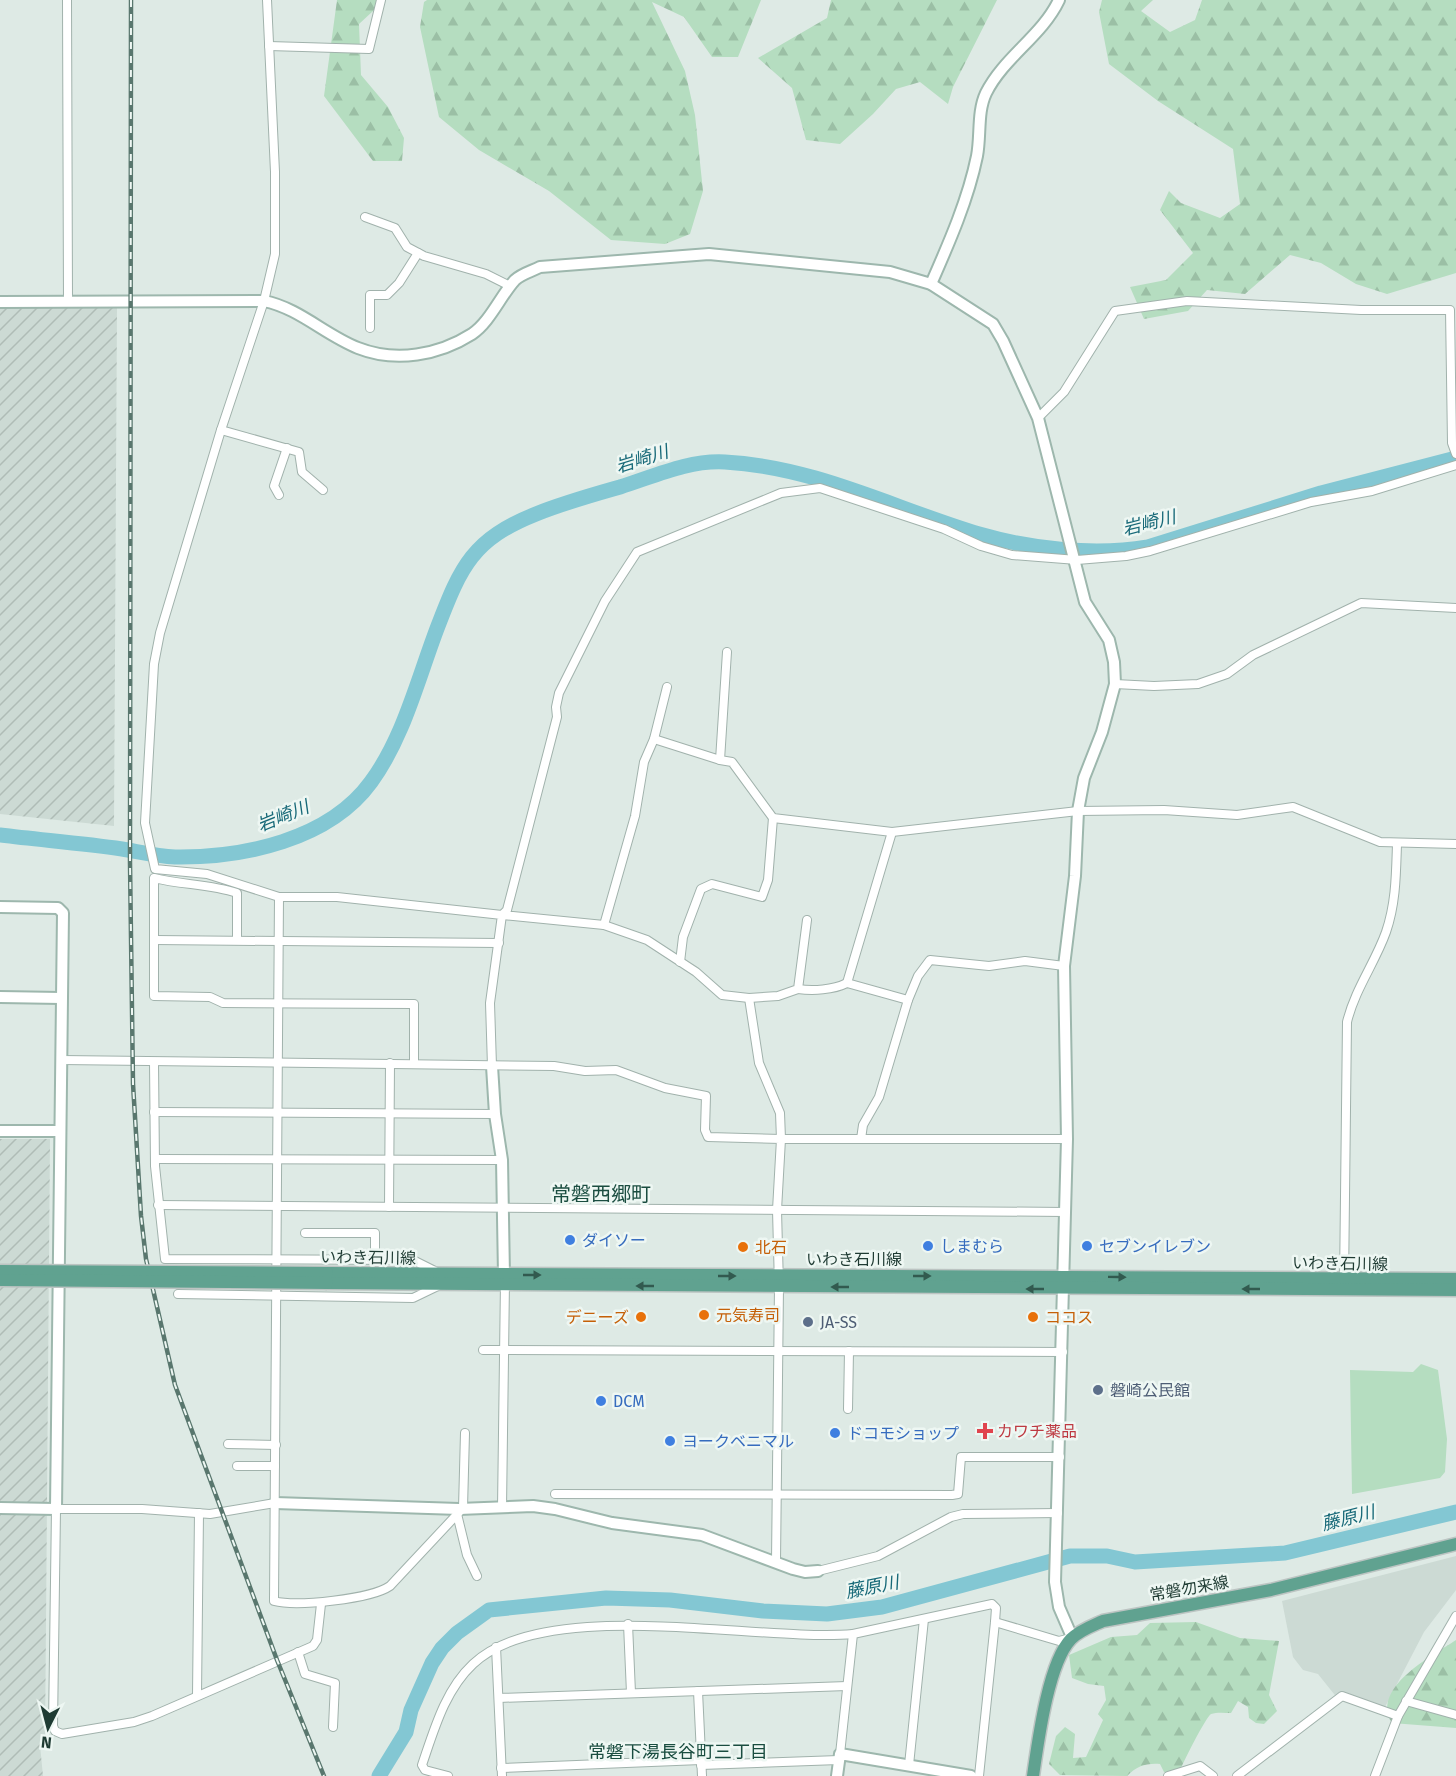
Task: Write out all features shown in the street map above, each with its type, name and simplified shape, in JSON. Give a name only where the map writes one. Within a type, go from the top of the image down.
[{"type":"main road","name":"いわき石川線","points":[[0,1271],[505,1280],[779,1281],[1064,1276],[1456,1290]]},
{"type":"main road","name":"いわき石川線","points":[[0,1280],[327,1278]]},
{"type":"main road","name":"いわき石川線","points":[[779,1281],[1064,1289],[1344,1285],[1456,1280]]},
{"type":"main road","name":"常磐勿来線","points":[[1072,1637],[1103,1621],[1271,1590],[1456,1544]]},
{"type":"main road","points":[[1033,1776],[1038,1737],[1059,1658],[1072,1637]]},
{"type":"street","points":[[67,0],[68,302]]},
{"type":"street","points":[[267,0],[275,254],[264,301],[221,430],[160,633],[150,694],[147,839],[155,869],[207,874],[279,897],[337,897],[604,925],[647,940],[722,995],[749,998],[778,996],[798,989],[820,992],[830,986],[840,987],[847,983],[892,832]]},
{"type":"street","points":[[269,46],[369,49],[381,0]]},
{"type":"street","points":[[931,284],[956,228],[977,156],[981,109],[986,94],[1012,59],[1051,16],[1059,0]]},
{"type":"street","points":[[365,217],[395,228],[407,247],[418,253],[486,274],[510,286]]},
{"type":"street","points":[[370,328],[370,295],[387,295],[399,283],[418,253]]},
{"type":"street","points":[[0,302],[264,301],[296,313],[357,348],[384,356],[424,354],[447,347],[475,333],[517,278],[540,267],[709,254],[890,272],[931,284],[993,324],[1038,418],[1086,602],[1109,640],[1114,662],[1115,684],[1102,732],[1084,778],[1078,811],[1075,876],[1064,966],[1067,1139],[1055,1582],[1059,1607],[1072,1637],[1059,1641],[995,1622]]},
{"type":"street","points":[[1038,418],[1064,392],[1114,311],[1187,301],[1361,309],[1450,310],[1452,443],[1456,454]]},
{"type":"street","points":[[221,430],[299,452],[302,472],[323,490]]},
{"type":"street","points":[[279,495],[274,486],[287,448]]},
{"type":"street","points":[[502,1508],[505,1350],[504,1208],[502,1160],[495,1114],[490,1003],[502,915],[507,910],[557,717],[556,706],[559,693],[605,601],[624,567],[637,552],[781,493],[820,488],[944,529],[981,546],[1012,555],[1126,556],[1150,551],[1311,502],[1372,491],[1456,465]]},
{"type":"street","points":[[1115,684],[1154,686],[1198,684],[1227,674],[1253,655],[1361,603],[1456,608]]},
{"type":"street","points":[[720,760],[727,652]]},
{"type":"street","points":[[604,925],[635,816],[644,762],[654,739],[667,687]]},
{"type":"street","points":[[654,739],[732,762],[773,818],[768,880],[762,897],[707,884],[701,889],[692,909],[683,937],[680,962]]},
{"type":"street","points":[[773,818],[892,832],[1078,811],[1164,810],[1237,814],[1293,807],[1360,836],[1397,844],[1456,844]]},
{"type":"street","points":[[1344,1285],[1347,1022],[1352,1004],[1385,934],[1395,903],[1397,844]]},
{"type":"street","points":[[237,939],[237,893],[218,886],[184,885],[154,878],[154,996],[210,997],[223,1003],[414,1004],[414,1064]]},
{"type":"street","points":[[279,897],[274,1601],[321,1604],[386,1589],[460,1511]]},
{"type":"street","points":[[0,907],[58,908],[63,913],[53,1714],[55,1731],[62,1734],[134,1722],[313,1646],[317,1640],[321,1604]]},
{"type":"street","points":[[798,989],[807,920]]},
{"type":"street","points":[[155,940],[279,939],[499,943]]},
{"type":"street","points":[[861,1139],[863,1125],[879,1097],[908,1000],[918,976],[930,960],[988,966],[1024,961],[1064,966]]},
{"type":"street","points":[[847,983],[908,1000]]},
{"type":"street","points":[[0,998],[61,998]]},
{"type":"street","points":[[749,998],[759,1063],[780,1113],[777,1210],[779,1281],[776,1562]]},
{"type":"street","points":[[61,1060],[390,1063],[616,1070],[665,1088],[706,1096],[706,1133],[861,1139],[1067,1139]]},
{"type":"street","points":[[154,1062],[158,1206],[165,1259],[413,1260],[441,1279],[413,1298],[178,1294]]},
{"type":"street","points":[[389,1207],[390,1063]]},
{"type":"street","points":[[154,1112],[495,1114]]},
{"type":"street","points":[[0,1131],[60,1131]]},
{"type":"street","points":[[156,1158],[502,1160]]},
{"type":"street","points":[[158,1206],[1065,1212]]},
{"type":"street","points":[[306,1233],[375,1233],[375,1259]]},
{"type":"street","points":[[483,1350],[1063,1352]]},
{"type":"street","points":[[848,1408],[849,1352]]},
{"type":"street","points":[[465,1433],[460,1511],[467,1555],[477,1576]]},
{"type":"street","points":[[228,1444],[276,1445]]},
{"type":"street","points":[[555,1494],[952,1495],[958,1494],[961,1488],[961,1457],[1060,1457]]},
{"type":"street","points":[[237,1466],[275,1466]]},
{"type":"street","points":[[0,1508],[142,1509],[199,1513],[231,1511],[275,1503],[460,1511],[533,1506],[612,1523],[702,1535],[805,1572],[818,1571],[878,1556],[951,1517],[963,1514],[1058,1513]]},
{"type":"street","points":[[197,1695],[199,1513]]},
{"type":"street","points":[[448,1776],[425,1770],[422,1765],[439,1718],[460,1678],[474,1663],[496,1647],[535,1634],[628,1624],[819,1636],[853,1634],[992,1604],[996,1608],[995,1622],[979,1776]]},
{"type":"street","points":[[1375,1776],[1398,1716],[1456,1616]]},
{"type":"street","points":[[909,1766],[924,1620]]},
{"type":"street","points":[[628,1624],[631,1693]]},
{"type":"street","points":[[837,1776],[853,1634]]},
{"type":"street","points":[[496,1647],[501,1772],[839,1757],[971,1776]]},
{"type":"street","points":[[298,1652],[305,1674],[335,1683],[333,1727]]},
{"type":"street","points":[[499,1698],[847,1686]]},
{"type":"street","points":[[698,1691],[702,1776]]},
{"type":"street","points":[[1237,1776],[1342,1696],[1398,1716]]},
{"type":"street","points":[[1406,1701],[1456,1714]]},
{"type":"street","points":[[1168,1776],[1200,1766],[1213,1776]]},
{"type":"shaded area","points":[[0,307],[117,307],[114,826],[0,814]]},
{"type":"shaded area","points":[[0,1139],[50,1139],[45,1744],[40,1745],[43,1776],[0,1776]]},
{"type":"shaded area","points":[[1456,1556],[1456,1590],[1424,1632],[1385,1707],[1347,1693],[1338,1699],[1318,1674],[1303,1670],[1293,1657],[1282,1601]]},
{"type":"green space","points":[[337,0],[385,0],[359,24],[361,75],[388,107],[404,138],[402,161],[373,161],[324,96]]},
{"type":"green space","points":[[427,0],[761,0],[738,57],[712,57],[684,17],[652,2],[685,71],[695,115],[703,191],[690,234],[665,244],[611,240],[549,191],[479,150],[439,117],[420,27],[424,2]]},
{"type":"green space","points":[[831,0],[997,0],[953,87],[948,104],[920,82],[896,89],[840,144],[806,140],[792,88],[758,58],[827,18]]},
{"type":"green space","points":[[1102,0],[1153,0],[1141,11],[1170,32],[1195,20],[1202,0],[1456,0],[1456,273],[1387,294],[1356,284],[1321,263],[1290,255],[1245,294],[1207,290],[1188,311],[1144,319],[1130,287],[1166,280],[1193,253],[1160,210],[1169,191],[1181,203],[1220,218],[1240,204],[1233,149],[1158,101],[1109,64],[1099,12]]},
{"type":"green space","points":[[1421,1364],[1438,1370],[1447,1439],[1445,1472],[1440,1478],[1352,1494],[1350,1370],[1413,1372]]},
{"type":"green space","points":[[1196,1622],[1240,1638],[1279,1641],[1269,1695],[1277,1711],[1264,1724],[1256,1723],[1249,1718],[1248,1707],[1238,1701],[1231,1713],[1211,1714],[1199,1732],[1179,1773],[1164,1772],[1160,1764],[1155,1764],[1138,1768],[1127,1776],[1060,1775],[1049,1764],[1056,1736],[1065,1727],[1075,1734],[1073,1758],[1086,1757],[1103,1720],[1098,1714],[1106,1700],[1104,1686],[1088,1684],[1072,1678],[1069,1655],[1111,1637],[1137,1635],[1150,1623]]},
{"type":"green space","points":[[1456,1640],[1456,1728],[1392,1723],[1387,1710],[1389,1698],[1396,1686],[1419,1664]]},
{"type":"waterway","name":"岩崎川","points":[[0,835],[175,857],[228,854],[256,849],[283,842],[308,831],[332,818],[353,802],[383,765],[409,707],[454,587],[472,557],[483,545],[497,534],[546,510],[685,466],[725,462],[791,472],[855,490],[979,534],[1020,544],[1063,550],[1106,551],[1148,547],[1321,493],[1456,458]]},
{"type":"waterway","name":"藤原川","points":[[379,1776],[406,1732],[411,1710],[432,1663],[442,1648],[457,1633],[489,1610],[606,1598],[670,1600],[763,1611],[827,1614],[882,1607],[1070,1556],[1107,1556],[1135,1562],[1285,1553],[1456,1512]]},
{"type":"railway","points":[[131,0],[130,863],[133,1084],[141,1216],[146,1259],[175,1385],[277,1660],[324,1776]]},
{"type":"place","name":"ダイソー","points":[[570,1240]]},
{"type":"place","name":"しまむら","points":[[928,1246]]},
{"type":"place","name":"セブンイレブン","points":[[1087,1246]]},
{"type":"place","name":"北石","points":[[743,1247]]},
{"type":"place","name":"元気寿司","points":[[704,1315]]},
{"type":"place","name":"デニーズ","points":[[641,1317]]},
{"type":"place","name":"ココス","points":[[1033,1317]]},
{"type":"place","name":"JA-SS","points":[[808,1322]]},
{"type":"place","name":"磐崎公民館","points":[[1098,1390]]},
{"type":"place","name":"DCM","points":[[601,1401]]},
{"type":"place","name":"カワチ薬品","points":[[985,1431]]},
{"type":"place","name":"ドコモショップ","points":[[835,1433]]},
{"type":"place","name":"ヨークベニマル","points":[[670,1441]]},
{"type":"district","name":"常磐西郷町","points":[[601,1194]]},
{"type":"district","name":"常磐下湯長谷町三丁目","points":[[678,1752]]}]
